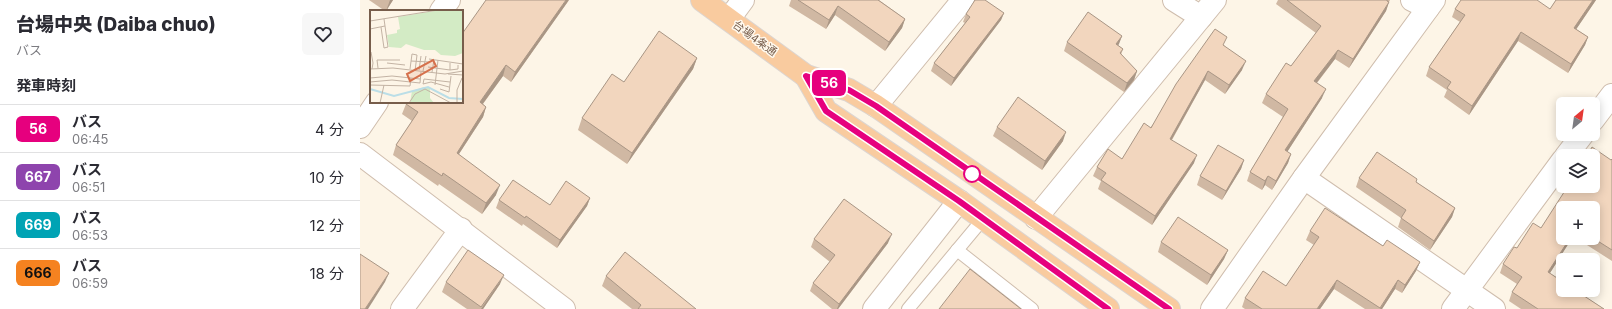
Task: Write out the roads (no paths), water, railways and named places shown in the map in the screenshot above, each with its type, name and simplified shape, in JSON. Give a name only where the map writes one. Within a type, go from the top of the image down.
[{"type":"highway","name":"台場4条通","points":[[702,0],[806,76],[849,90],[876,106],[1169,309]]},
{"type":"highway","name":"台場4条通","points":[[806,76],[826,111],[959,201],[1100,307]]},
{"type":"street","points":[[442,10],[449,0]]},
{"type":"street","points":[[729,19],[743,0]]},
{"type":"street","points":[[876,106],[964,0]]},
{"type":"street","points":[[1174,0],[1201,18]]},
{"type":"street","points":[[1036,218],[1215,0]]},
{"type":"street","points":[[1212,309],[1425,3]]},
{"type":"street","points":[[1600,111],[1612,95]]},
{"type":"street","points":[[360,127],[376,103]]},
{"type":"street","points":[[1571,149],[1578,141]]},
{"type":"street","points":[[360,154],[461,229],[564,309]]},
{"type":"street","points":[[1453,309],[1556,169]]},
{"type":"street","points":[[1304,178],[1494,309]]},
{"type":"street","points":[[874,309],[959,201]]},
{"type":"street","points":[[402,309],[461,229]]},
{"type":"lane","points":[[908,309],[983,219]]},
{"type":"lane","points":[[957,250],[1032,309]]}]
